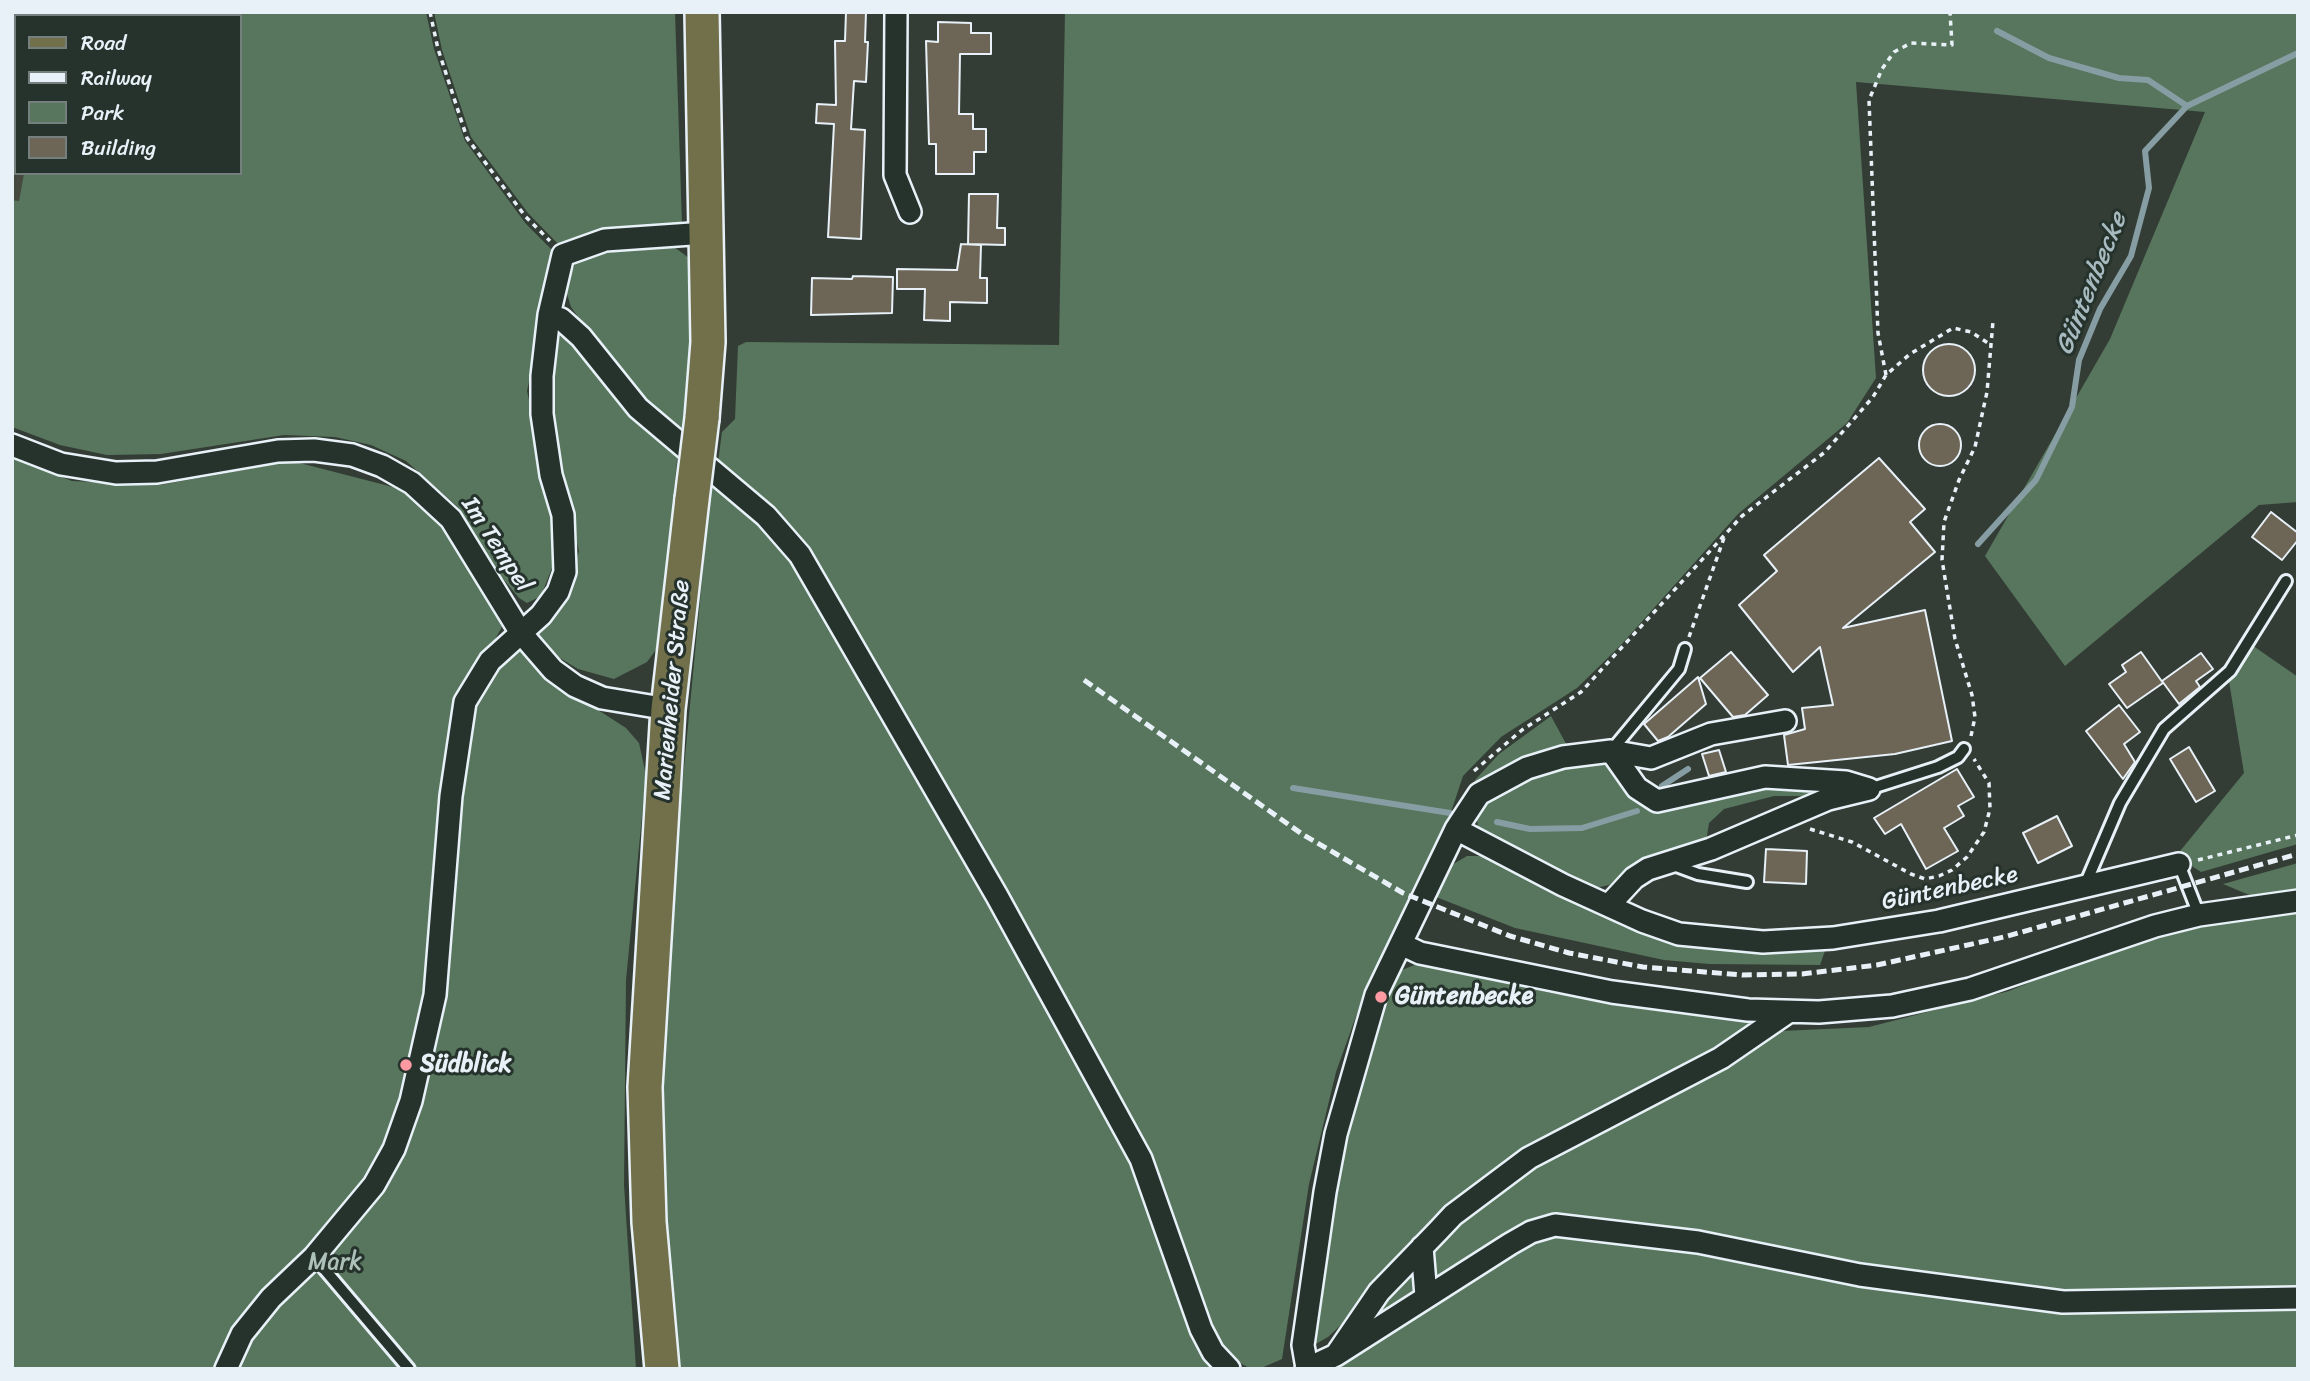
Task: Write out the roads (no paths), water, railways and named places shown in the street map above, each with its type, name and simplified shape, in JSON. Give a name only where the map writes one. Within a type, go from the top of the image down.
[{"type":"main road","name":"Marienheider Straße","points":[[662,1369],[649,1222],[645,1087],[668,709],[702,418],[708,342],[702,12]]},
{"type":"street","points":[[896,12],[895,175],[910,212]]},
{"type":"street","points":[[226,1369],[243,1334],[264,1307],[314,1257],[374,1185],[394,1149],[411,1101],[435,995],[451,796],[465,702],[490,661],[521,633],[558,593],[565,572],[563,515],[551,475],[542,414],[542,376],[549,314],[563,255],[605,240],[706,233]]},
{"type":"street","points":[[549,314],[561,319],[581,337],[638,408],[766,516],[800,555],[997,896],[1141,1159],[1201,1329],[1213,1352],[1229,1369]]},
{"type":"street","name":"Im Tempel","points":[[12,445],[61,464],[116,473],[157,472],[278,451],[314,450],[352,455],[382,466],[412,483],[451,519],[521,633],[552,670],[575,686],[602,698],[668,709]]},
{"type":"street","points":[[1785,721],[1711,734],[1651,758],[1611,751],[1563,757],[1527,768],[1479,794],[1460,823],[1376,995],[1336,1134],[1303,1345],[1306,1368],[1336,1355],[1531,1232],[1555,1225],[1698,1242],[1860,1275],[2063,1302],[2298,1298]]},
{"type":"street","points":[[1611,751],[1637,788],[1657,801],[1765,777],[1846,782],[1869,789]]},
{"type":"street","points":[[1609,905],[1634,878],[1711,849],[1828,799],[1869,789]]},
{"type":"street","name":"Güntenbecke","points":[[1460,823],[1609,905],[1679,933],[1717,940],[1763,942],[1833,938],[1939,921],[2179,864]]},
{"type":"street","points":[[1401,944],[1420,953],[1612,992],[1788,1012],[1892,1006],[1970,989],[2118,937],[2199,915],[2298,901]]},
{"type":"street","points":[[1336,1355],[1379,1292],[1422,1247],[1454,1215],[1529,1158],[1720,1058],[1788,1012]]},
{"type":"street","points":[[1422,1247],[1426,1296]]},
{"type":"lane","points":[[2085,885],[2120,803],[2164,729],[2230,671],[2286,581]]},
{"type":"lane","points":[[1611,751],[1679,669],[1685,649]]},
{"type":"lane","points":[[1869,789],[1938,767],[1958,757],[1964,749]]},
{"type":"lane","points":[[1668,863],[1698,874],[1747,882]]},
{"type":"lane","points":[[2179,864],[2199,915]]},
{"type":"lane","points":[[314,1257],[409,1369]]},
{"type":"waterway","points":[[1997,31],[2049,58],[2119,78],[2148,80],[2187,106]]},
{"type":"waterway","name":"Güntenbecke","points":[[1978,544],[2036,480],[2072,407],[2079,360],[2100,309],[2131,256],[2149,188],[2145,151],[2187,106],[2298,53]]},
{"type":"waterway","name":"Güntenbecke","points":[[1662,786],[1688,769]]},
{"type":"waterway","points":[[1293,788],[1450,813]]},
{"type":"waterway","name":"Güntenbecke","points":[[1497,822],[1530,829],[1582,828],[1637,811]]},
{"type":"railway","points":[[1084,680],[1302,834],[1403,893],[1510,936],[1569,953],[1643,967],[1742,975],[1802,974],[1877,965],[2004,937],[2298,854]]},
{"type":"place","name":"Güntenbecke","points":[[1381,997]]},
{"type":"place","name":"Südblick","points":[[406,1065]]},
{"type":"park label","name":"Mark","points":[[335,1263]]}]
